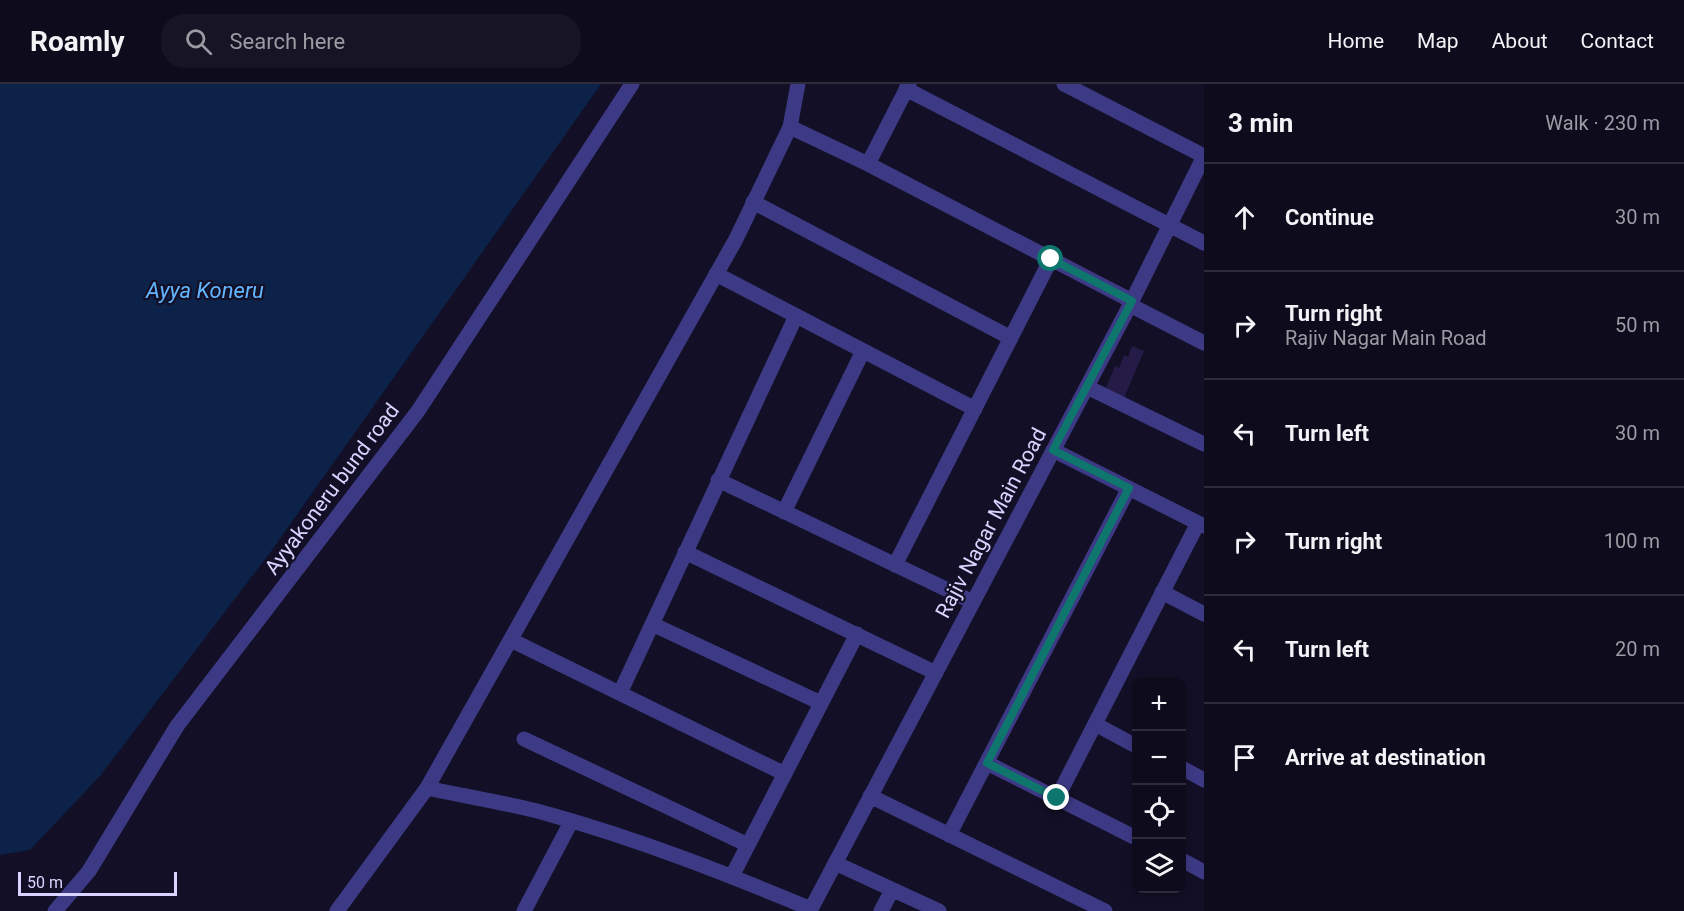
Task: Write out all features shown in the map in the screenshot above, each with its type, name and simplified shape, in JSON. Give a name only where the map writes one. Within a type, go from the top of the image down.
[{"type":"street","name":"Ayyakoneru bund road","points":[[55,911],[89,871],[177,726],[418,411],[632,84]]},
{"type":"street","points":[[337,911],[427,788],[716,274],[790,127],[798,84]]},
{"type":"street","points":[[1064,84],[1204,156]]},
{"type":"street","points":[[868,164],[908,86],[1204,243]]},
{"type":"street","points":[[790,127],[868,164],[1051,259],[1204,343]]},
{"type":"street","name":"Rajiv Nagar Main Road","points":[[732,876],[811,909],[1131,303],[1204,156]]},
{"type":"street","points":[[753,202],[1011,338]]},
{"type":"street","points":[[895,565],[1051,259]]},
{"type":"street","points":[[716,274],[975,409]]},
{"type":"street","points":[[620,693],[796,316]]},
{"type":"street","points":[[784,512],[863,351]]},
{"type":"street","points":[[1087,387],[1204,444]]},
{"type":"street","points":[[1053,450],[1201,525],[1162,592],[1057,798]]},
{"type":"street","points":[[718,480],[973,602]]},
{"type":"street","points":[[949,835],[1129,488]]},
{"type":"street","points":[[686,552],[936,673]]},
{"type":"street","points":[[1162,592],[1204,614]]},
{"type":"street","points":[[652,624],[821,704]]},
{"type":"street","points":[[427,788],[547,814],[633,840],[732,876],[857,634]]},
{"type":"street","points":[[511,640],[784,774]]},
{"type":"street","points":[[1095,724],[1132,743]]},
{"type":"street","points":[[524,740],[748,845]]},
{"type":"street","points":[[987,763],[1132,836]]},
{"type":"street","points":[[1186,770],[1204,780]]},
{"type":"street","points":[[870,796],[1105,911]]},
{"type":"street","points":[[524,911],[571,822]]},
{"type":"street","points":[[1186,862],[1204,872]]},
{"type":"street","points":[[835,863],[939,911]]},
{"type":"street","points":[[882,911],[892,890]]},
{"type":"water","name":"Ayya Koneru","points":[[0,84],[601,84],[272,550],[100,776],[30,850],[0,855]]},
{"type":"building","points":[[1132,346],[1144,351],[1124,398],[1105,390],[1115,366],[1119,368],[1124,355],[1128,357]]},
{"type":"route","points":[[1051,259],[1132,301],[1053,450],[1129,488],[987,763],[1057,798]]}]
